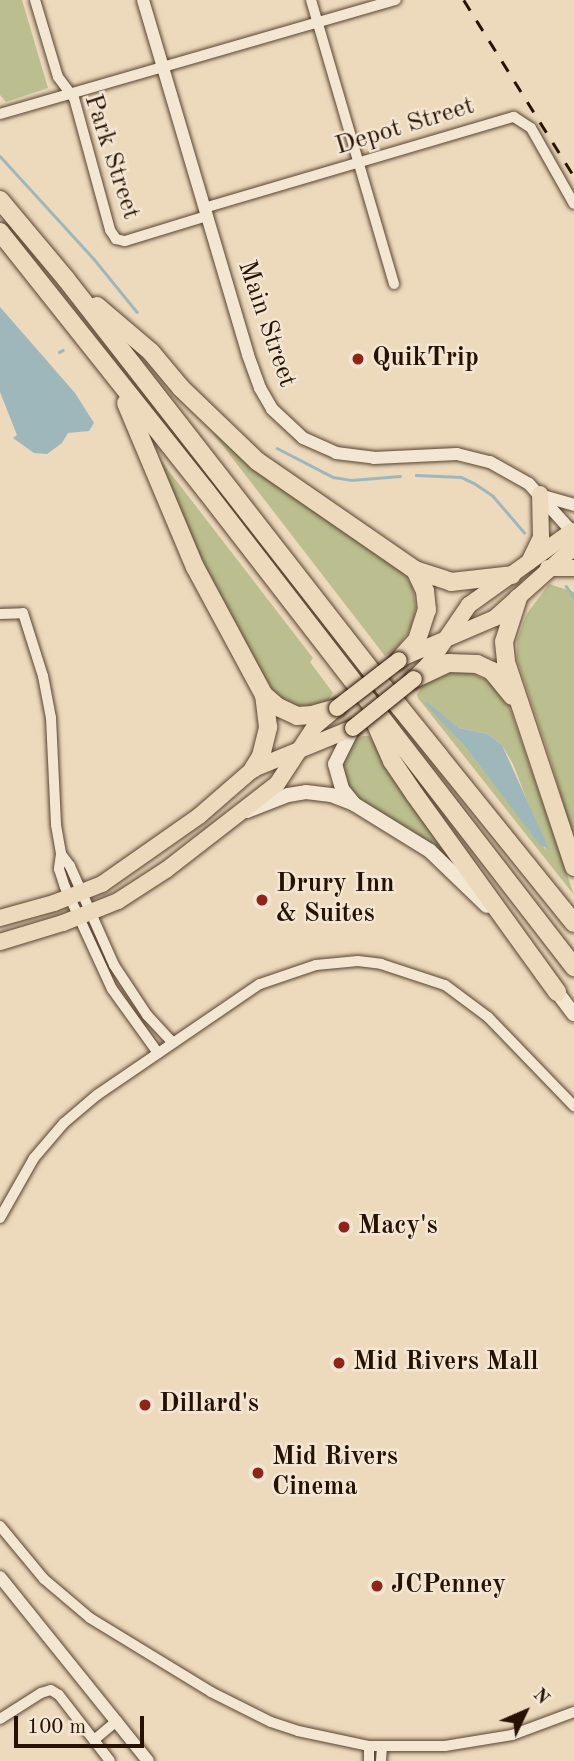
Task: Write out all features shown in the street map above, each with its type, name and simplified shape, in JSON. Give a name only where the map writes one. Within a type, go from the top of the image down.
[{"type":"highway","points":[[0,200],[66,279],[398,705],[574,923]]},
{"type":"highway","points":[[0,232],[574,967]]},
{"type":"highway","points":[[66,279],[151,352],[189,396],[257,461],[415,570],[451,582],[519,571]]},
{"type":"highway","points":[[116,380],[195,567],[264,695],[278,707],[297,716],[337,708]]},
{"type":"highway","points":[[399,660],[417,640],[427,610],[425,591],[415,570]]},
{"type":"highway","points":[[518,598],[504,642],[506,662],[574,867]]},
{"type":"highway","points":[[414,679],[449,663],[477,664],[492,671],[519,705]]},
{"type":"highway","points":[[363,694],[400,772],[557,992]]},
{"type":"highway","points":[[253,769],[261,755],[268,727],[264,695]]},
{"type":"main road","points":[[519,571],[541,537],[540,494]]},
{"type":"main road","points":[[0,942],[85,915],[142,887],[277,784],[315,726],[337,708],[399,660],[422,647],[495,618],[548,568],[573,535]]},
{"type":"main road","points":[[0,918],[102,884],[199,816],[253,769],[353,728],[414,679],[469,605],[573,535]]},
{"type":"main road","points":[[548,568],[574,568]]},
{"type":"main road","points":[[353,728],[335,764],[342,789],[354,804]]},
{"type":"main road","points":[[238,815],[288,795],[306,792],[331,795],[354,804],[430,851],[459,876],[574,1014]]},
{"type":"street","name":"Park Street","points":[[35,0],[58,78],[74,99],[110,230],[116,239],[125,241],[205,212]]},
{"type":"street","name":"Main Street","points":[[143,0],[260,388],[272,409],[291,429],[312,443],[349,456],[374,458],[444,454],[478,458],[520,476],[540,494],[573,535]]},
{"type":"street","points":[[311,0],[394,284]]},
{"type":"street","points":[[0,114],[396,0]]},
{"type":"street","name":"Depot Street","points":[[205,212],[357,163],[514,117],[531,128],[574,204]]},
{"type":"street","points":[[540,494],[574,505]]},
{"type":"street","points":[[0,614],[23,613],[43,676],[51,718],[55,825],[61,854],[75,894],[131,994],[173,1043]]},
{"type":"street","points":[[85,915],[112,989],[158,1053]]},
{"type":"street","points":[[1,1212],[34,1158],[64,1123],[97,1095],[240,996],[278,976],[336,962],[381,964],[426,977],[475,1006],[574,1106]]},
{"type":"street","points":[[0,1526],[40,1575],[75,1608],[211,1692],[271,1722],[328,1739],[369,1746],[430,1747],[485,1741],[544,1725],[574,1712]]},
{"type":"street","points":[[0,1577],[148,1761]]},
{"type":"street","points":[[0,1719],[41,1692],[51,1690],[59,1695],[110,1761]]},
{"type":"street","points":[[94,1740],[117,1721]]},
{"type":"street","points":[[369,1746],[369,1761]]},
{"type":"street","points":[[381,1761],[382,1747]]},
{"type":"green space","points":[[0,0],[22,0],[48,88],[6,102],[0,95]]},
{"type":"green space","points":[[203,420],[402,570],[413,588],[416,608],[411,628],[399,645],[385,656]]},
{"type":"green space","points":[[158,457],[313,658],[310,662],[333,693],[324,705],[296,709],[274,695],[199,554]]},
{"type":"green space","points":[[549,584],[574,592],[574,841],[517,659],[517,640],[526,615]]},
{"type":"green space","points":[[469,672],[492,683],[508,703],[574,895],[418,698],[417,694],[426,682],[449,673]],"holes":[[[425,702],[459,728],[488,734],[502,745],[513,764],[546,850],[464,745]]]},
{"type":"green space","points":[[369,736],[372,740],[453,862],[348,789],[343,760],[352,741]]},
{"type":"water","points":[[0,307],[75,393],[94,423],[89,431],[68,433],[62,443],[47,454],[34,453],[13,438],[17,435],[0,392]]},
{"type":"water","points":[[427,702],[459,728],[488,734],[502,745],[549,849],[540,845],[464,745],[424,703]]},
{"type":"waterway","points":[[0,156],[94,259],[137,312]]},
{"type":"waterway","points":[[59,352],[63,350]]},
{"type":"waterway","points":[[277,448],[333,477],[351,480],[400,476]]},
{"type":"waterway","points":[[416,475],[461,477],[474,483],[493,496],[524,532]]},
{"type":"waterway","points":[[566,586],[574,597]]},
{"type":"railway","points":[[464,0],[574,176]]},
{"type":"place","name":"QuikTrip","points":[[358,359]]},
{"type":"place","name":"Drury Inn & Suites","points":[[262,900]]},
{"type":"place","name":"Macy's","points":[[344,1227]]},
{"type":"place","name":"Mid Rivers Mall","points":[[339,1363]]},
{"type":"place","name":"Dillard's","points":[[145,1405]]},
{"type":"place","name":"Mid Rivers Cinema","points":[[258,1473]]},
{"type":"place","name":"JCPenney","points":[[377,1586]]}]
